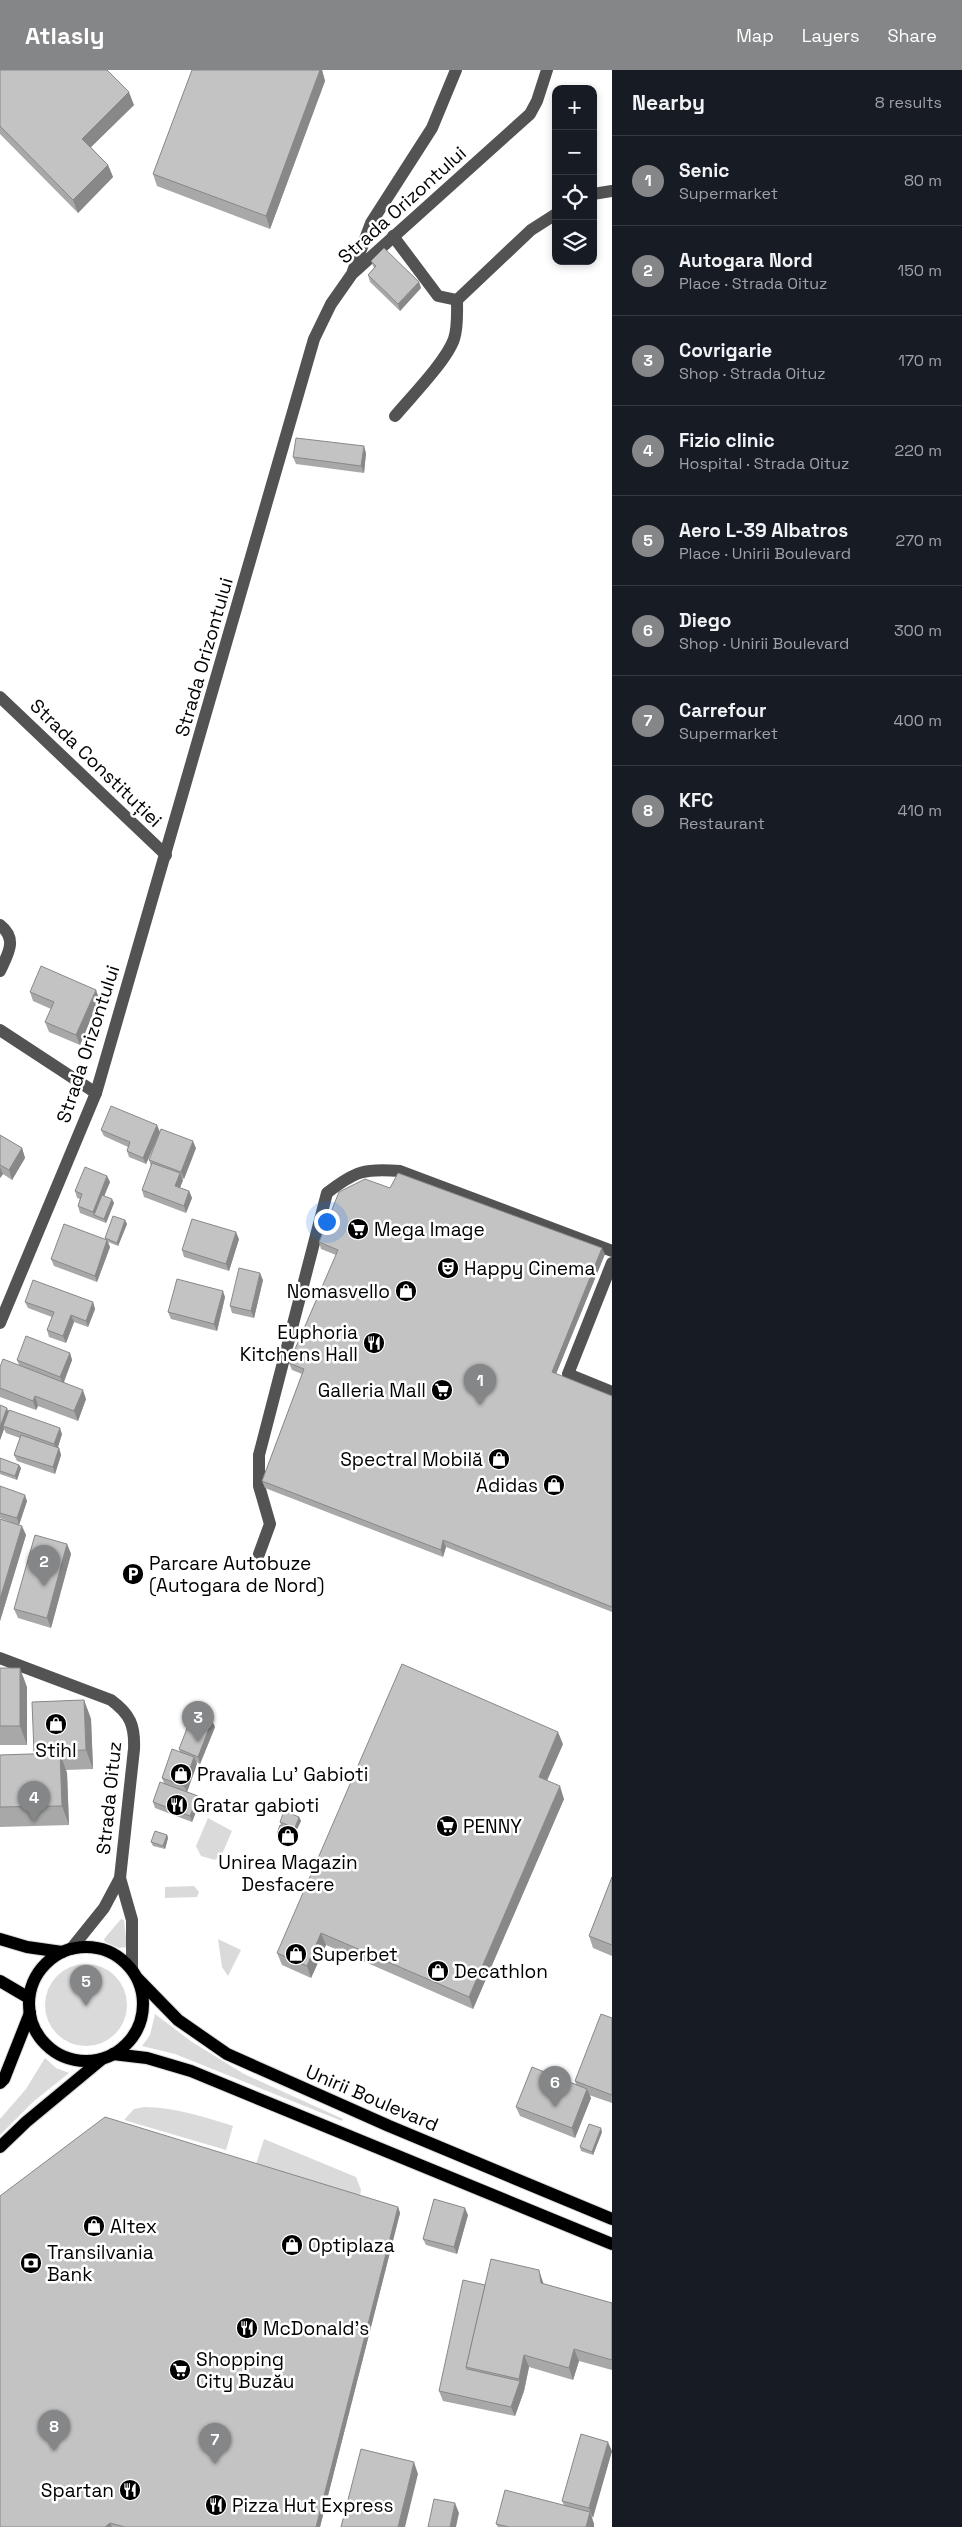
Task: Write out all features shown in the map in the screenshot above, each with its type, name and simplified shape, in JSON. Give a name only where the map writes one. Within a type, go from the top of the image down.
[{"type":"main road","points":[[0,1939],[27,1947],[67,1950],[93,1947],[115,1954],[135,1974],[143,2000],[140,2022],[130,2040],[26,2122],[0,2147]]},
{"type":"main road","points":[[67,1950],[50,1960],[40,1970],[29,1998],[34,2028],[42,2041],[54,2051],[68,2058],[83,2061],[108,2056],[147,2058],[191,2071],[612,2244]]},
{"type":"main road","name":"Unirii Boulevard","points":[[135,1974],[178,2020],[227,2054],[398,2130],[612,2219]]},
{"type":"main road","points":[[0,1981],[29,1998]]},
{"type":"main road","points":[[0,2083],[4,2079],[30,2013]]},
{"type":"street","points":[[352,274],[371,223],[432,128],[456,70]]},
{"type":"street","name":"Strada Orizontului","points":[[0,1323],[96,1093],[314,339],[331,304],[352,274],[530,114],[537,101],[547,70]]},
{"type":"street","points":[[597,194],[612,192]]},
{"type":"street","points":[[395,416],[442,359],[454,340],[457,325],[456,300],[531,230],[552,217]]},
{"type":"street","points":[[393,236],[438,296],[456,300]]},
{"type":"street","name":"Strada Constituției","points":[[0,697],[166,855]]},
{"type":"street","points":[[0,925],[9,934],[10,943],[0,971]]},
{"type":"street","points":[[0,1030],[96,1093]]},
{"type":"street","points":[[259,1554],[270,1524],[259,1486],[259,1455],[327,1193],[350,1176],[377,1169],[400,1171],[612,1251]]},
{"type":"street","points":[[612,1263],[568,1374],[612,1392]]},
{"type":"street","name":"Strada Oituz","points":[[0,1658],[110,1700],[124,1710],[131,1719],[134,1732],[134,1749],[120,1878],[104,1908],[67,1950]]},
{"type":"street","name":"Strada Oituz","points":[[120,1878],[132,1920],[135,1974]]},
{"type":"shaded area","points":[[208,1818],[232,1831],[222,1854],[215,1860],[201,1856],[196,1846]]},
{"type":"shaded area","points":[[194,1886],[199,1892],[197,1897],[165,1898],[165,1887]]},
{"type":"shaded area","points":[[121,1919],[124,1920],[127,1947],[119,1948],[105,1942],[104,1939]]},
{"type":"shaded area","points":[[218,1939],[241,1950],[228,1976],[222,1967]]},
{"type":"shaded area","points":[[86,1964],[102,1967],[115,1976],[124,1989],[127,2005],[124,2021],[115,2034],[102,2043],[86,2046],[70,2043],[57,2034],[48,2021],[45,2005],[48,1989],[57,1976],[70,1967]]},
{"type":"shaded area","points":[[155,2014],[192,2042],[244,2074],[343,2119],[342,2121],[175,2054],[142,2046],[150,2035]]},
{"type":"shaded area","points":[[45,2058],[56,2068],[69,2073],[34,2101],[0,2135],[0,2119],[26,2089]]},
{"type":"shaded area","points":[[144,2107],[178,2111],[233,2126],[226,2150],[124,2120],[134,2109]]},
{"type":"shaded area","points":[[264,2139],[356,2177],[361,2190],[360,2196],[256,2164]]},
{"type":"building","points":[[0,70],[107,70],[129,92],[82,139],[108,165],[73,200],[0,126]]},
{"type":"building","points":[[192,70],[320,70],[266,216],[153,174]]},
{"type":"building","points":[[384,248],[419,282],[398,304],[368,275],[376,266],[371,261]]},
{"type":"building","points":[[296,438],[364,446],[361,466],[293,457]]},
{"type":"building","points":[[41,966],[96,990],[76,1035],[45,1022],[54,1002],[30,992]]},
{"type":"building","points":[[111,1106],[157,1125],[143,1158],[127,1151],[130,1142],[101,1130]]},
{"type":"building","points":[[161,1129],[193,1141],[181,1172],[149,1160]]},
{"type":"building","points":[[0,1135],[22,1148],[9,1170],[0,1165]]},
{"type":"building","points":[[152,1163],[180,1173],[175,1186],[189,1191],[184,1206],[142,1190]]},
{"type":"building","points":[[85,1167],[107,1176],[93,1212],[78,1206],[82,1194],[75,1191]]},
{"type":"building","name":"Galleria Mall","points":[[398,1173],[602,1248],[552,1372],[612,1396],[612,1607],[443,1540],[441,1550],[262,1481],[304,1369],[289,1363],[338,1250],[319,1242],[339,1192],[365,1179],[390,1188]]},
{"type":"building","points":[[102,1195],[112,1199],[104,1219],[94,1215]]},
{"type":"building","points":[[113,1216],[125,1220],[117,1243],[105,1238]]},
{"type":"building","points":[[192,1219],[236,1232],[226,1264],[182,1250]]},
{"type":"building","points":[[64,1224],[107,1240],[95,1276],[51,1259]]},
{"type":"building","points":[[239,1268],[260,1273],[251,1311],[230,1306]]},
{"type":"building","points":[[177,1279],[223,1291],[214,1324],[168,1312]]},
{"type":"building","points":[[33,1280],[93,1302],[86,1321],[71,1315],[63,1336],[47,1330],[54,1312],[25,1302]]},
{"type":"building","points":[[26,1336],[70,1353],[60,1377],[17,1360]]},
{"type":"building","points":[[3,1359],[83,1390],[74,1411],[35,1396],[33,1401],[0,1388],[0,1367]]},
{"type":"building","points":[[0,1405],[7,1408],[0,1427]]},
{"type":"building","points":[[9,1410],[60,1428],[54,1444],[3,1426]]},
{"type":"building","points":[[21,1435],[59,1448],[53,1467],[14,1455]]},
{"type":"building","points":[[0,1458],[19,1465],[15,1476],[0,1471]]},
{"type":"building","points":[[0,1486],[25,1495],[17,1518],[0,1513]]},
{"type":"building","points":[[0,1519],[22,1526],[0,1599]]},
{"type":"building","points":[[35,1535],[67,1544],[47,1618],[14,1609]]},
{"type":"building","name":"PENNY","points":[[402,1664],[558,1732],[539,1777],[560,1786],[469,1997],[321,1933],[307,1966],[277,1953]]},
{"type":"building","points":[[0,1668],[20,1668],[20,1726],[0,1726]]},
{"type":"building","points":[[84,1700],[86,1750],[34,1752],[32,1702]]},
{"type":"building","points":[[193,1713],[212,1721],[198,1757],[179,1749]]},
{"type":"building","name":"Pravalia Lu' Gabioti","points":[[172,1749],[194,1757],[184,1786],[162,1778]]},
{"type":"building","points":[[60,1753],[62,1806],[0,1807],[0,1755]]},
{"type":"building","name":"Gratar gabioti","points":[[160,1782],[198,1796],[190,1816],[153,1802]]},
{"type":"building","points":[[284,1811],[299,1817],[295,1828],[280,1822]]},
{"type":"building","points":[[280,1825],[296,1831],[293,1840],[277,1834]]},
{"type":"building","points":[[155,1831],[167,1835],[163,1846],[151,1842]]},
{"type":"building","points":[[612,1877],[612,1945],[589,1936]]},
{"type":"building","points":[[601,2014],[612,2018],[612,2095],[575,2081]]},
{"type":"building","points":[[532,2067],[587,2089],[572,2128],[516,2107]]},
{"type":"building","name":"Shopping City Buzău","points":[[105,2117],[398,2207],[316,2527],[125,2527],[110,2523],[105,2527],[0,2527],[0,2196]]},
{"type":"building","points":[[589,2124],[601,2128],[592,2152],[580,2147]]},
{"type":"building","points":[[434,2199],[465,2208],[454,2247],[423,2239]]},
{"type":"building","points":[[491,2259],[539,2270],[541,2283],[612,2303],[612,2360],[574,2349],[569,2368],[524,2355],[519,2379],[466,2367]]},
{"type":"building","points":[[463,2280],[485,2285],[466,2367],[467,2369],[520,2381],[511,2407],[439,2391]]},
{"type":"building","points":[[581,2434],[608,2442],[589,2508],[562,2501]]},
{"type":"building","points":[[361,2449],[414,2462],[398,2527],[341,2527]]},
{"type":"building","points":[[505,2490],[590,2512],[586,2527],[509,2527],[496,2524]]},
{"type":"building","points":[[434,2499],[455,2503],[450,2527],[428,2527]]},
{"type":"place","name":"Mega Image","points":[[358,1229]]},
{"type":"place","name":"Happy Cinema","points":[[448,1268]]},
{"type":"place","name":"Nomasvello","points":[[406,1291]]},
{"type":"place","name":"Euphoria Kitchens Hall","points":[[374,1343]]},
{"type":"place","name":"Galleria Mall","points":[[442,1390]]},
{"type":"place","name":"Senic","points":[[480,1405]]},
{"type":"place","name":"Spectral Mobilă","points":[[499,1459]]},
{"type":"place","name":"Adidas","points":[[554,1485]]},
{"type":"place","name":"Parcare Autobuze (Autogara de Nord)","points":[[133,1574]]},
{"type":"place","name":"Autogara Nord","points":[[44,1586]]},
{"type":"place","name":"Stihl","points":[[56,1724]]},
{"type":"place","name":"Covrigarie","points":[[198,1742]]},
{"type":"place","name":"Pravalia Lu' Gabioti","points":[[181,1774]]},
{"type":"place","name":"Gratar gabioti","points":[[177,1805]]},
{"type":"place","name":"Fizio clinic","points":[[34,1822]]},
{"type":"place","name":"PENNY","points":[[447,1826]]},
{"type":"place","name":"Unirea Magazin Desfacere","points":[[288,1836]]},
{"type":"place","name":"Superbet","points":[[296,1954]]},
{"type":"place","name":"Decathlon","points":[[438,1971]]},
{"type":"place","name":"Aero L-39 Albatros","points":[[86,2006]]},
{"type":"place","name":"Diego","points":[[555,2107]]},
{"type":"place","name":"Altex","points":[[94,2226]]},
{"type":"place","name":"Optiplaza","points":[[292,2245]]},
{"type":"place","name":"Transilvania Bank","points":[[31,2263]]},
{"type":"place","name":"McDonald's","points":[[247,2328]]},
{"type":"place","name":"Shopping City Buzău","points":[[180,2370]]},
{"type":"place","name":"KFC","points":[[54,2451]]},
{"type":"place","name":"Carrefour","points":[[215,2464]]},
{"type":"place","name":"Spartan","points":[[130,2490]]},
{"type":"place","name":"Pizza Hut Express","points":[[216,2505]]}]
